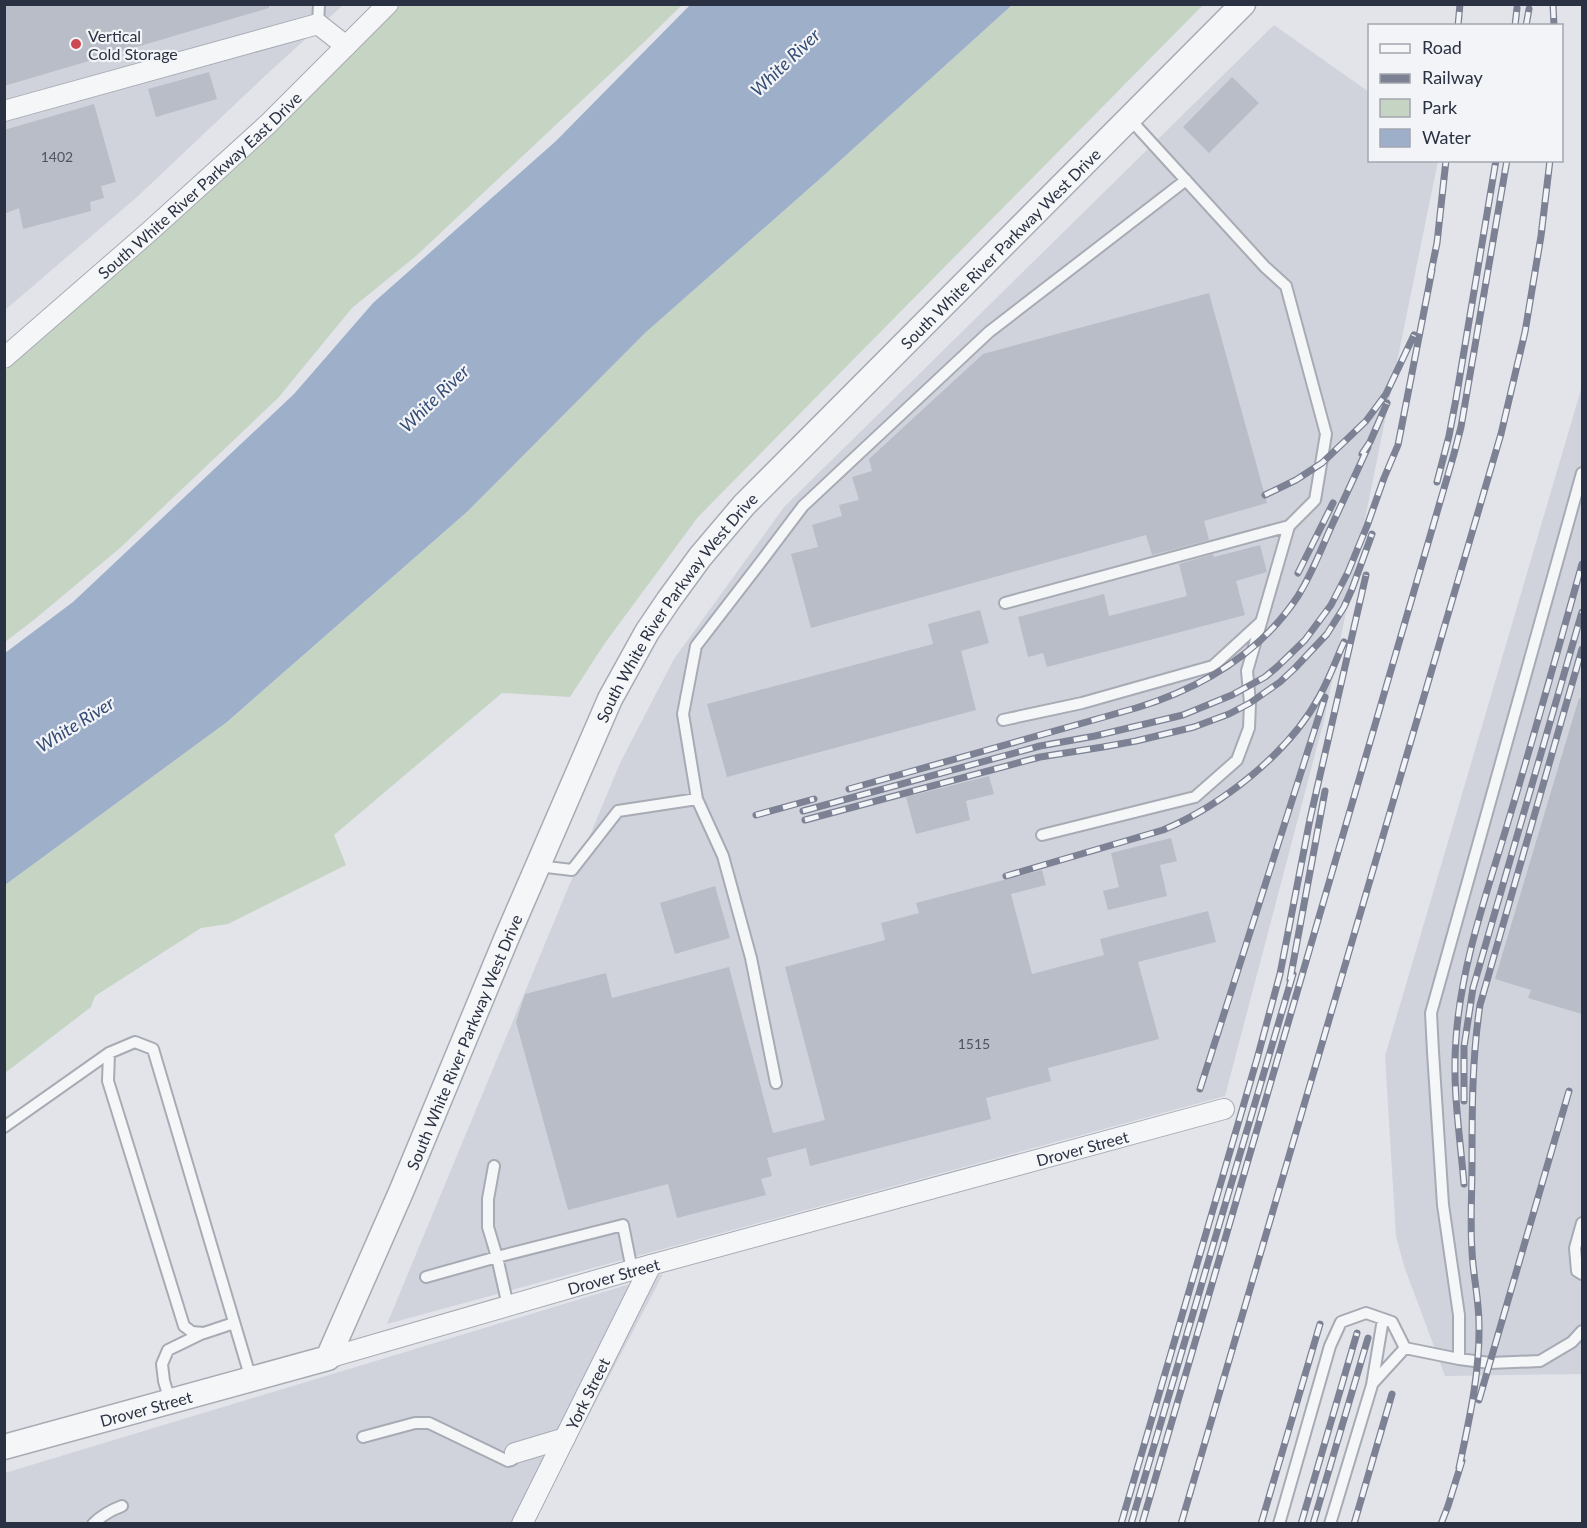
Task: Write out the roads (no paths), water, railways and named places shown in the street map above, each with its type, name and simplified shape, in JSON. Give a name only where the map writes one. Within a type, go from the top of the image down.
[{"type":"street","name":"South White River Parkway East Drive","points":[[4,358],[142,239],[268,124],[388,4]]},
{"type":"street","name":"South White River Parkway West Drive","points":[[327,1358],[401,1192],[616,686],[647,632],[700,557],[744,505],[1243,4]]},
{"type":"street","points":[[4,111],[319,14],[346,46]]},
{"type":"street","name":"Drover Street","points":[[4,1447],[327,1358],[642,1267],[1224,1108]]},
{"type":"street","name":"York Street","points":[[522,1524],[565,1438],[642,1267]]},
{"type":"street","points":[[516,1454],[565,1438]]},
{"type":"lane","points":[[1042,835],[1195,797],[1237,760],[1249,728],[1250,703],[1247,670],[1289,526],[1315,500],[1326,434],[1286,286],[1265,267],[1129,118]]},
{"type":"lane","points":[[776,1083],[751,958],[723,856],[697,799],[683,714],[696,646],[803,506],[989,332],[1186,180]]},
{"type":"lane","points":[[1459,1359],[1459,1315],[1443,1205],[1431,1013],[1582,473]]},
{"type":"lane","points":[[1005,603],[1289,526]]},
{"type":"lane","points":[[1003,720],[1082,703],[1213,666],[1262,621]]},
{"type":"lane","points":[[538,866],[572,870],[618,811],[697,799]]},
{"type":"lane","points":[[4,1127],[109,1053],[135,1042],[153,1049],[250,1379]]},
{"type":"lane","points":[[109,1053],[108,1081],[184,1326],[192,1332],[204,1333]]},
{"type":"lane","points":[[494,1166],[488,1199],[488,1227],[508,1306]]},
{"type":"lane","points":[[1582,1223],[1575,1248],[1577,1271],[1582,1274]]},
{"type":"lane","points":[[426,1276],[623,1225],[642,1267]]},
{"type":"lane","points":[[1280,1524],[1330,1346],[1341,1322],[1366,1313],[1392,1322],[1405,1348]]},
{"type":"lane","points":[[1330,1524],[1372,1385],[1383,1319]]},
{"type":"lane","points":[[170,1401],[162,1364],[168,1350],[204,1333],[234,1323]]},
{"type":"lane","points":[[1405,1348],[1490,1363],[1540,1361],[1572,1342],[1582,1331]]},
{"type":"lane","points":[[1372,1385],[1405,1348]]},
{"type":"lane","points":[[363,1437],[415,1423],[429,1423],[508,1461],[512,1460],[516,1454]]},
{"type":"lane","points":[[93,1524],[111,1510],[122,1506]]},
{"type":"water","name":"White River","points":[[690,5],[1012,5],[645,333],[468,511],[227,722],[5,885],[5,653],[73,602],[294,394],[373,303],[556,141]]},
{"type":"railway","points":[[1458,24],[1460,4]]},
{"type":"railway","points":[[1553,4],[1554,24]]},
{"type":"railway","points":[[1515,24],[1517,8]]},
{"type":"railway","points":[[1526,24],[1529,9]]},
{"type":"railway","points":[[1430,277],[1437,243],[1446,162]]},
{"type":"railway","points":[[1437,482],[1456,399],[1496,162]]},
{"type":"railway","points":[[1142,1524],[1454,454],[1461,427],[1507,162]]},
{"type":"railway","points":[[1181,1524],[1501,434],[1525,332],[1541,236],[1550,162]]},
{"type":"railway","points":[[803,811],[1040,746],[1095,736],[1183,715],[1232,695],[1265,677],[1277,667],[1305,640],[1331,605],[1367,526],[1398,445],[1432,270]]},
{"type":"railway","points":[[1265,495],[1296,480],[1322,463],[1366,421],[1386,394],[1414,335]]},
{"type":"railway","points":[[1362,454],[1370,442],[1387,403]]},
{"type":"railway","points":[[849,789],[1136,708],[1183,690],[1227,666],[1266,635],[1298,596],[1368,447]]},
{"type":"railway","points":[[1298,573],[1333,503]]},
{"type":"railway","points":[[805,820],[1040,757],[1136,741],[1194,727],[1229,714],[1250,703],[1280,682],[1327,634],[1344,607],[1372,534]]},
{"type":"railway","points":[[1464,1184],[1455,1075],[1456,1039],[1463,983],[1476,929],[1582,564]]},
{"type":"railway","points":[[1121,1524],[1280,974],[1310,819],[1366,575]]},
{"type":"railway","points":[[1464,1101],[1464,1047],[1473,988],[1582,612]]},
{"type":"railway","points":[[1006,876],[1163,830],[1208,807],[1230,792],[1272,757],[1306,718],[1323,690],[1344,642]]},
{"type":"railway","points":[[1459,1468],[1473,1397],[1479,1342],[1471,1218],[1473,1084],[1480,1005],[1582,649]]},
{"type":"railway","points":[[1200,1089],[1325,697]]},
{"type":"railway","points":[[1290,980],[1325,791]]},
{"type":"railway","points":[[756,815],[814,799]]},
{"type":"railway","points":[[1131,1524],[1293,974]]},
{"type":"railway","points":[[1479,1400],[1569,1091]]},
{"type":"railway","points":[[1261,1524],[1320,1324]]},
{"type":"railway","points":[[1301,1524],[1357,1333]]},
{"type":"railway","points":[[1313,1524],[1368,1338]]},
{"type":"railway","points":[[1354,1524],[1392,1394]]},
{"type":"railway","points":[[1441,1524],[1462,1461]]},
{"type":"place","name":"Vertical Cold Storage","points":[[76,44]]}]
